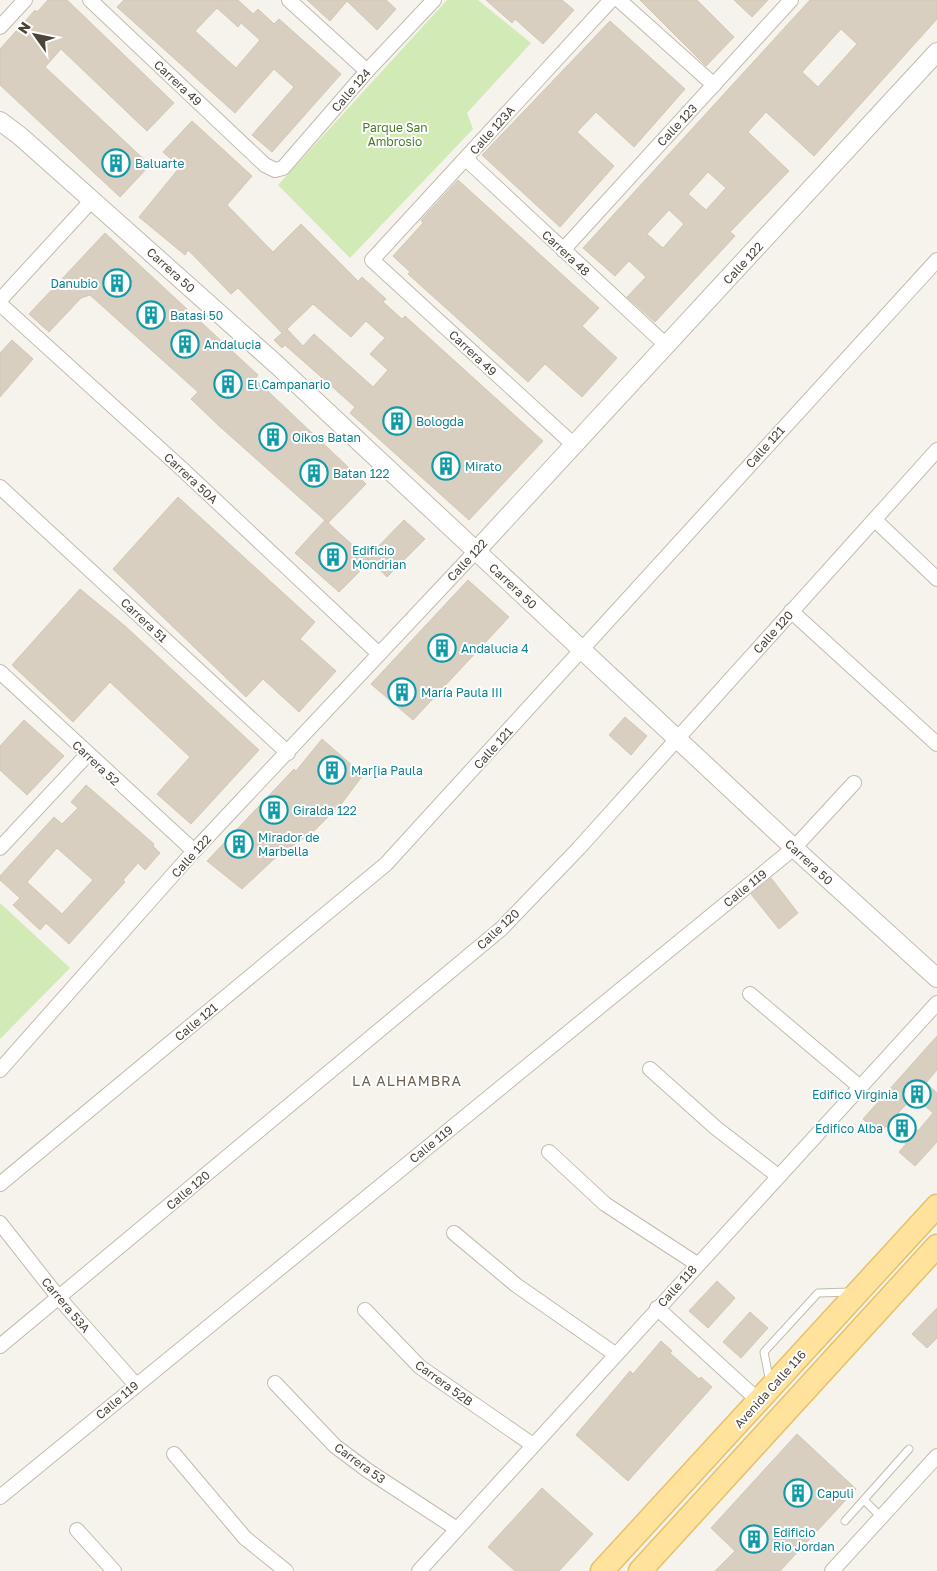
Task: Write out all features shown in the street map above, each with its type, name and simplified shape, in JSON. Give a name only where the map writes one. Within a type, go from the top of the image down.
[{"type":"main road","name":"Avenida Calle 116","points":[[602,1571],[937,1206]]},
{"type":"main road","points":[[640,1571],[937,1246]]},
{"type":"street","points":[[0,27],[25,0]]},
{"type":"street","name":"Carrera 49","points":[[90,0],[266,165]]},
{"type":"street","points":[[289,0],[366,71]]},
{"type":"street","name":"Calle 124","points":[[266,165],[275,170],[283,168],[366,71],[434,0]]},
{"type":"street","name":"Calle 123A","points":[[372,260],[611,0]]},
{"type":"street","points":[[620,0],[714,85]]},
{"type":"street","name":"Calle 123","points":[[562,250],[791,0]]},
{"type":"street","name":"Calle 122","points":[[0,1070],[194,852],[575,446],[937,52]]},
{"type":"street","name":"Carrera 50","points":[[0,111],[16,126],[20,136]]},
{"type":"street","name":"Carrera 50","points":[[0,121],[20,136],[277,365],[794,848],[937,978]]},
{"type":"street","name":"Carrera 48","points":[[466,159],[667,346]]},
{"type":"street","points":[[0,300],[92,200]]},
{"type":"street","name":"Carrera 49","points":[[372,260],[575,446]]},
{"type":"street","name":"Calle 121","points":[[0,1184],[386,864],[580,649],[937,260]]},
{"type":"street","name":"Carrera 50A","points":[[0,304],[181,468],[379,654]]},
{"type":"street","name":"Calle 120","points":[[0,1346],[501,929],[579,848],[937,450]]},
{"type":"street","name":"Carrera 51","points":[[0,487],[288,753]]},
{"type":"street","points":[[875,520],[937,579]]},
{"type":"street","points":[[791,611],[937,744]]},
{"type":"street","name":"Carrera 52","points":[[0,672],[194,852]]},
{"type":"street","points":[[0,848],[88,755]]},
{"type":"street","name":"Calle 119","points":[[0,1497],[794,848],[854,783]]},
{"type":"street","points":[[750,994],[860,1087]]},
{"type":"street","name":"Calle 118","points":[[419,1571],[937,1003]]},
{"type":"street","points":[[650,1069],[716,1128],[778,1176]]},
{"type":"street","points":[[549,1152],[605,1204],[697,1264]]},
{"type":"street","name":"Carrera 53A","points":[[0,1223],[59,1298],[136,1385]]},
{"type":"street","points":[[454,1234],[516,1285],[615,1354]]},
{"type":"street","points":[[657,1308],[765,1395]]},
{"type":"street","name":"Carrera 52B","points":[[365,1310],[420,1367],[533,1445]]},
{"type":"street","name":"Carrera 53","points":[[275,1383],[335,1446],[367,1470],[457,1529]]},
{"type":"street","points":[[174,1454],[245,1538],[286,1571]]},
{"type":"street","points":[[832,1571],[937,1456]]},
{"type":"street","points":[[77,1530],[114,1571]]},
{"type":"lane","points":[[765,1395],[764,1352],[818,1293],[858,1292]]},
{"type":"lane","points":[[846,1521],[909,1449]]},
{"type":"lane","points":[[864,1500],[881,1517]]},
{"type":"green space","name":"Parque San Ambrosio","points":[[447,0],[478,0],[531,43],[467,113],[473,129],[350,258],[278,185]]},
{"type":"green space","points":[[0,903],[70,968],[0,1039]]},
{"type":"building","points":[[48,0],[67,0],[174,103],[147,131],[61,49],[45,67],[150,165],[120,197],[0,85],[0,49],[35,10],[37,12]]},
{"type":"building","points":[[124,0],[238,0],[253,14],[258,9],[274,24],[279,19],[341,74],[272,152],[252,135],[294,87],[274,69],[235,113],[117,7]],"holes":[[[217,8],[238,27],[241,23],[260,40],[236,68],[195,31]]]},
{"type":"building","points":[[307,0],[386,0],[396,9],[377,30],[347,1],[330,21]]},
{"type":"building","points":[[486,0],[562,0],[574,10],[543,44],[515,19],[512,23]]},
{"type":"building","points":[[640,0],[697,0],[734,37],[706,66]]},
{"type":"building","points":[[734,0],[768,0],[752,17]]},
{"type":"building","points":[[810,0],[937,0],[937,19],[814,156],[766,112],[748,132],[789,171],[730,232],[735,236],[655,322],[627,297],[646,277],[629,261],[615,276],[583,248]],"holes":[[[841,29],[857,44],[818,87],[802,72]],[[708,172],[726,188],[706,210],[688,194]],[[669,210],[684,224],[663,248],[647,234]]]},
{"type":"building","points":[[610,21],[685,89],[634,147],[596,112],[577,132],[614,166],[560,227],[482,155]]},
{"type":"building","points":[[192,121],[252,176],[227,205],[273,252],[301,224],[358,281],[362,277],[386,299],[383,302],[402,319],[405,316],[543,441],[469,520],[350,413],[355,407],[285,345],[282,348],[274,340],[282,333],[238,288],[231,294],[188,250],[185,255],[139,217],[180,167],[163,152]],"holes":[[[313,304],[351,337],[366,321],[385,338],[370,354],[388,370],[373,387],[314,334],[303,346],[287,329]]]},
{"type":"building","points":[[458,180],[599,308],[582,326],[617,358],[582,397],[545,364],[528,382],[408,274],[410,272],[393,256],[423,223],[421,220]]},
{"type":"building","points":[[105,233],[258,375],[255,379],[366,484],[328,523],[218,425],[191,399],[198,392],[90,295],[81,298],[49,332],[29,314]]},
{"type":"building","points":[[12,340],[33,359],[0,397],[0,353]]},
{"type":"building","points":[[178,497],[315,622],[300,639],[336,671],[299,712],[263,679],[246,697],[113,569]]},
{"type":"building","name":"Edificio Mondrian","points":[[325,520],[370,561],[339,592],[295,553]]},
{"type":"building","points":[[404,520],[425,539],[387,577],[367,558]]},
{"type":"building","points":[[468,580],[509,617],[413,720],[371,684]]},
{"type":"building","points":[[80,589],[125,626],[259,750],[191,824],[157,794],[190,757],[110,682],[73,722],[12,665]]},
{"type":"building","points":[[625,717],[647,736],[631,755],[609,735]]},
{"type":"building","points":[[24,720],[64,756],[27,795],[0,770],[0,746]]},
{"type":"building","points":[[322,739],[363,775],[342,803],[315,830],[274,859],[242,889],[207,861],[294,769],[296,771]]},
{"type":"building","points":[[86,785],[154,844],[153,846],[160,853],[145,870],[138,863],[123,880],[125,882],[69,944],[46,923],[40,930],[13,905],[20,898],[0,880],[0,876],[54,817],[62,824],[78,808],[71,802]],"holes":[[[57,848],[93,880],[62,914],[27,882]]]},
{"type":"building","points":[[771,878],[798,913],[779,929],[751,894]]},
{"type":"building","points":[[937,1036],[937,1070],[926,1083],[937,1093],[937,1142],[915,1166],[899,1152],[906,1144],[886,1126],[879,1134],[863,1119]],"holes":[[[914,1096],[933,1113],[918,1131],[898,1113]]]},
{"type":"building","points":[[717,1281],[735,1298],[708,1328],[689,1311]]},
{"type":"building","points":[[937,1308],[937,1338],[927,1348],[912,1334]]},
{"type":"building","points":[[750,1312],[768,1328],[741,1358],[723,1342]]},
{"type":"building","points":[[661,1341],[672,1351],[670,1353],[699,1379],[701,1377],[712,1387],[628,1481],[576,1435],[630,1371],[633,1374]]},
{"type":"building","name":"Capuli","points":[[797,1434],[856,1489],[780,1571],[715,1571],[735,1551],[711,1528]]},
{"type":"building","points":[[542,1488],[593,1534],[559,1571],[515,1571],[488,1547]]},
{"type":"place","name":"Baluarte","points":[[116,163]]},
{"type":"place","name":"Danubio","points":[[117,283]]},
{"type":"place","name":"Batasi 50","points":[[151,315]]},
{"type":"place","name":"Andalucia","points":[[185,344]]},
{"type":"place","name":"El Campanario","points":[[228,384]]},
{"type":"place","name":"Bologda","points":[[397,421]]},
{"type":"place","name":"Oikos Batan","points":[[273,437]]},
{"type":"place","name":"Mirato","points":[[446,466]]},
{"type":"place","name":"Batan 122","points":[[314,473]]},
{"type":"place","name":"Edificio Mondrian","points":[[333,557]]},
{"type":"place","name":"Andalucia 4","points":[[442,648]]},
{"type":"place","name":"María Paula III","points":[[402,692]]},
{"type":"place","name":"Mar[ia Paula","points":[[332,770]]},
{"type":"place","name":"Giralda 122","points":[[274,810]]},
{"type":"place","name":"Mirador de Marbella","points":[[239,844]]},
{"type":"place","name":"Edifico Virginia","points":[[917,1094]]},
{"type":"place","name":"Edifico Alba","points":[[902,1128]]},
{"type":"place","name":"Capuli","points":[[798,1493]]},
{"type":"place","name":"Edificio Rio Jordan","points":[[754,1539]]},
{"type":"district","name":"LA ALHAMBRA","points":[[407,1080]]}]
